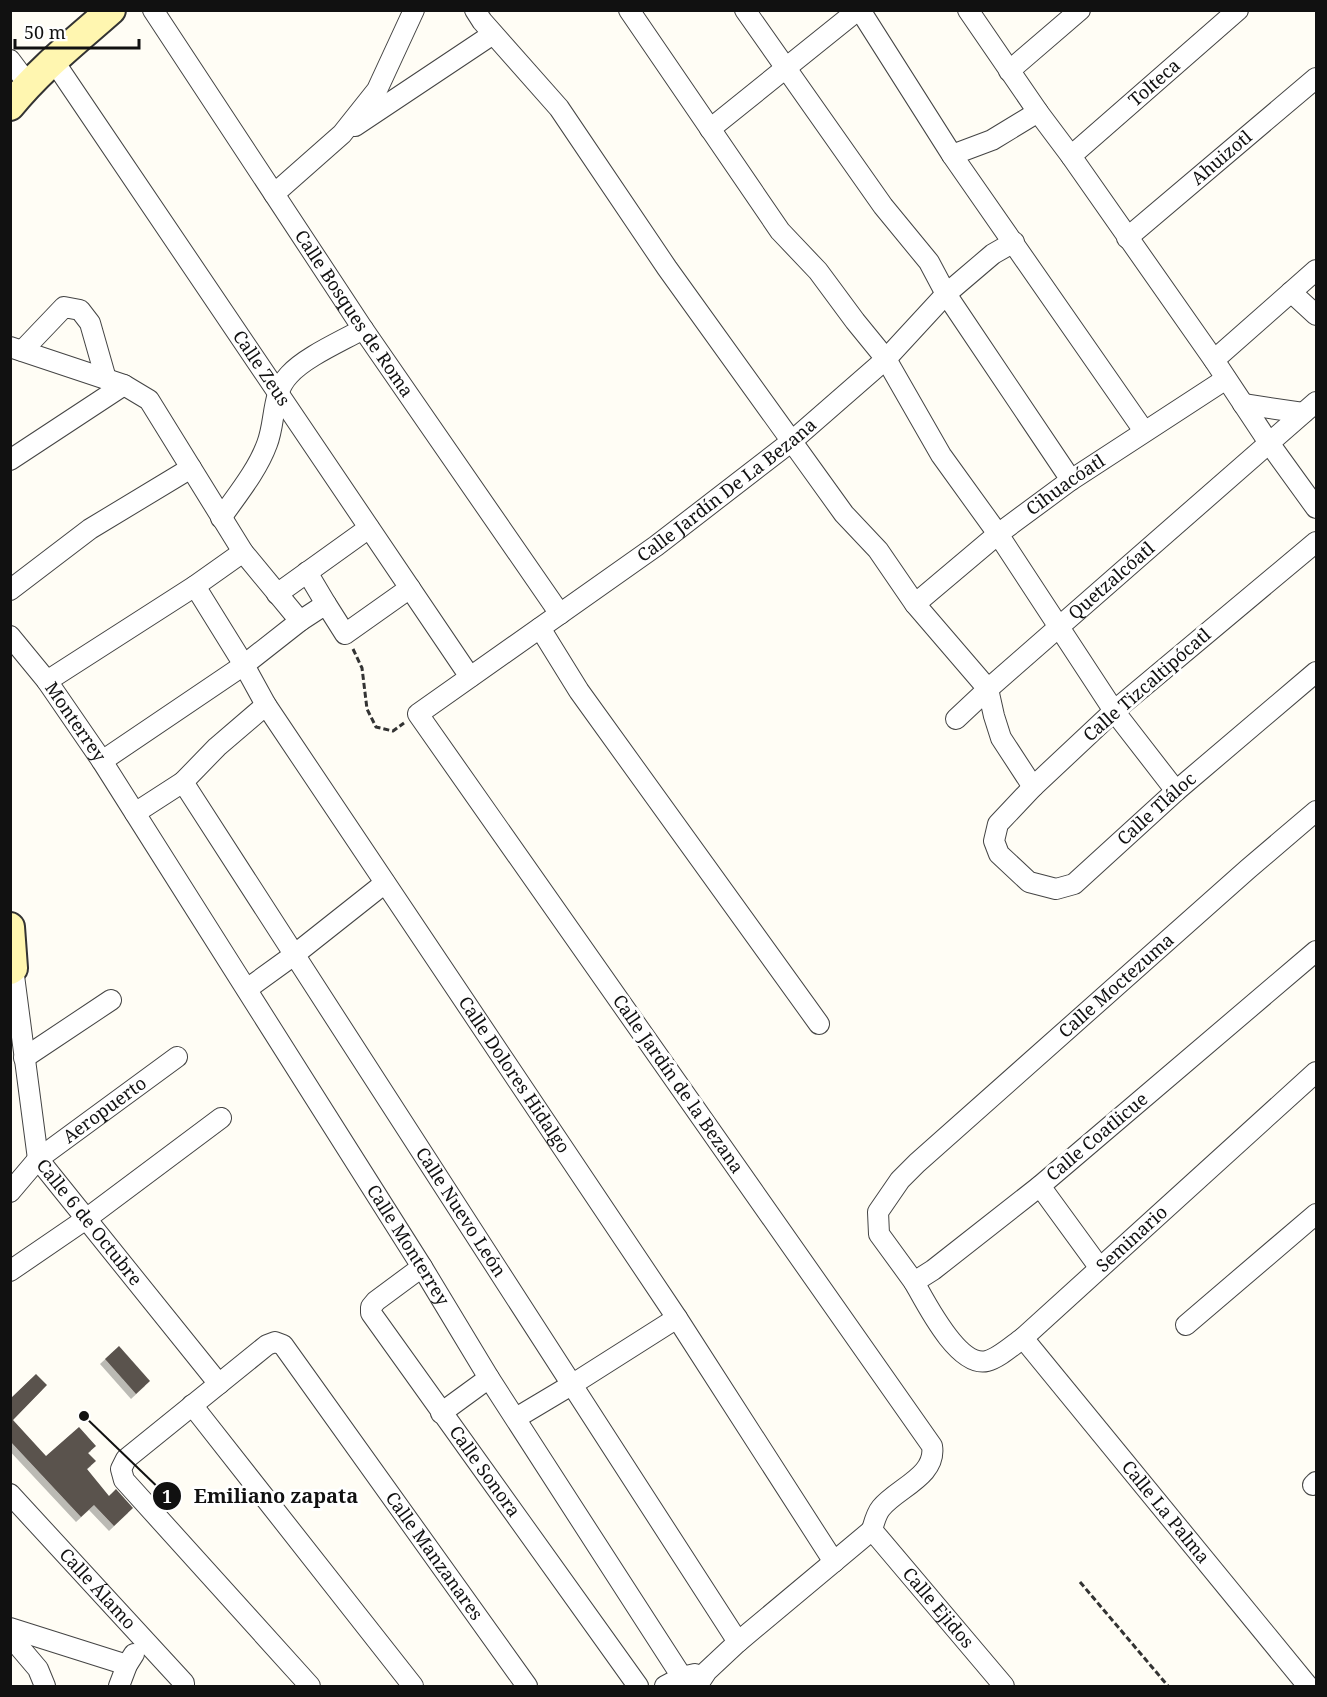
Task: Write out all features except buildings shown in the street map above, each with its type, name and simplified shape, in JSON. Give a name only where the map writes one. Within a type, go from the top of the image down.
[{"type":"street","points":[[19,95],[53,60],[111,10]]},
{"type":"street","name":"Calle Bosques de Roma","points":[[153,10],[363,329],[560,614]]},
{"type":"street","points":[[382,98],[414,10]]},
{"type":"street","points":[[476,10],[493,34],[559,108],[667,268],[844,514],[878,550],[915,604],[988,688],[1001,738],[1034,787]]},
{"type":"street","points":[[629,10],[780,231],[818,271],[886,360],[940,455],[998,534],[1114,711],[1176,791]]},
{"type":"street","points":[[745,10],[883,206],[929,261],[946,294],[1071,480]]},
{"type":"street","points":[[710,129],[859,10],[952,155],[1144,431]]},
{"type":"street","points":[[968,10],[1214,360],[1269,443],[1317,508]]},
{"type":"street","points":[[1009,70],[1080,10]]},
{"type":"street","name":"Tolteca","points":[[1071,156],[1238,10]]},
{"type":"street","points":[[274,194],[382,98],[493,34]]},
{"type":"street","points":[[10,60],[19,95]]},
{"type":"street","name":"Calle Zeus","points":[[53,60],[470,677]]},
{"type":"street","name":"Ahuizotl","points":[[1127,238],[1317,78]]},
{"type":"street","points":[[952,155],[992,140],[1038,112]]},
{"type":"street","name":"Calle Jardín De La Bezana","points":[[418,714],[656,546],[792,441],[886,360],[946,294],[993,254],[1014,242]]},
{"type":"street","points":[[1214,360],[1317,270]]},
{"type":"street","points":[[1291,292],[1317,315]]},
{"type":"street","points":[[16,349],[64,307],[80,310],[90,323],[115,382]]},
{"type":"street","points":[[220,518],[243,487],[268,444],[277,393],[288,375],[363,329]]},
{"type":"street","points":[[16,349],[115,382],[149,400],[243,552],[300,621]]},
{"type":"street","name":"Cihuacóatl","points":[[915,604],[998,534],[1071,480],[1226,379]]},
{"type":"street","points":[[10,460],[115,382]]},
{"type":"street","points":[[1243,404],[1310,408]]},
{"type":"street","name":"Quetzalcóatl","points":[[956,719],[988,688],[1310,408]]},
{"type":"street","points":[[10,590],[90,529],[191,468]]},
{"type":"street","points":[[277,594],[369,528]]},
{"type":"street","name":"Calle Tizcaltipócatl","points":[[994,842],[998,824],[1114,711],[1317,542]]},
{"type":"street","points":[[47,681],[195,586],[243,552]]},
{"type":"street","points":[[307,572],[345,634],[410,588]]},
{"type":"street","name":"Calle Dolores Hidalgo","points":[[195,586],[266,705],[677,1318],[834,1562]]},
{"type":"street","points":[[102,760],[244,665],[300,621],[326,604]]},
{"type":"street","points":[[540,628],[579,691],[819,1024]]},
{"type":"street","name":"Monterrey","points":[[10,636],[47,681],[102,760],[135,813]]},
{"type":"street","name":"Calle Tláloc","points":[[994,842],[999,854],[1029,882],[1056,889],[1074,884],[1176,791],[1317,672]]},
{"type":"street","points":[[135,813],[183,782],[217,747],[266,705]]},
{"type":"street","name":"Calle Jardín de la Bezana","points":[[418,714],[932,1446],[934,1455],[930,1466],[880,1509],[872,1530]]},
{"type":"street","name":"Calle Nuevo León","points":[[183,782],[738,1642]]},
{"type":"street","name":"Calle Moctezuma","points":[[914,1282],[879,1234],[878,1212],[900,1180],[1248,869],[1317,811]]},
{"type":"street","name":"Calle Monterrey","points":[[135,813],[422,1267],[489,1378],[688,1680]]},
{"type":"street","points":[[247,989],[385,883]]},
{"type":"street","name":"Calle 6 de Octubre","points":[[10,927],[12,969],[38,1159],[219,1384]]},
{"type":"street","name":"Calle Coatlicue","points":[[914,1282],[933,1270],[1040,1186],[1317,951]]},
{"type":"street","points":[[24,1058],[111,1000]]},
{"type":"street","name":"Aeropuerto","points":[[10,1192],[38,1159],[177,1057]]},
{"type":"street","name":"Seminario","points":[[914,1282],[941,1329],[964,1355],[977,1362],[989,1361],[1023,1338],[1317,1072]]},
{"type":"street","points":[[10,1271],[86,1219],[221,1118]]},
{"type":"street","points":[[1040,1186],[1099,1267]]},
{"type":"street","points":[[1186,1325],[1317,1214]]},
{"type":"street","name":"Calle Sonora","points":[[422,1267],[376,1301],[371,1306],[371,1313],[638,1686]]},
{"type":"street","points":[[516,1418],[677,1318]]},
{"type":"street","name":"Calle La Palma","points":[[1023,1338],[1308,1686]]},
{"type":"street","name":"Calle Manzanares","points":[[219,1384],[267,1345],[275,1342],[283,1345],[527,1686]]},
{"type":"street","points":[[441,1413],[489,1378]]},
{"type":"street","points":[[219,1384],[126,1459],[121,1469],[124,1480],[310,1686]]},
{"type":"street","points":[[192,1405],[413,1686]]},
{"type":"street","name":"Calle Álamo","points":[[10,1494],[184,1685]]},
{"type":"street","points":[[688,1680],[738,1642],[872,1530]]},
{"type":"street","name":"Calle Ejidos","points":[[872,1530],[1005,1686]]},
{"type":"street","points":[[10,1628],[127,1665]]},
{"type":"street","points":[[10,1636],[38,1669],[45,1686]]},
{"type":"street","points":[[119,1686],[127,1665],[143,1640]]},
{"type":"path","points":[[345,634],[362,668],[367,709],[376,727],[393,731],[418,714]]},
{"type":"path","points":[[1080,1581],[1168,1686]]},
{"type":"place","name":"Emiliano zapata","points":[[84,1416]]}]
